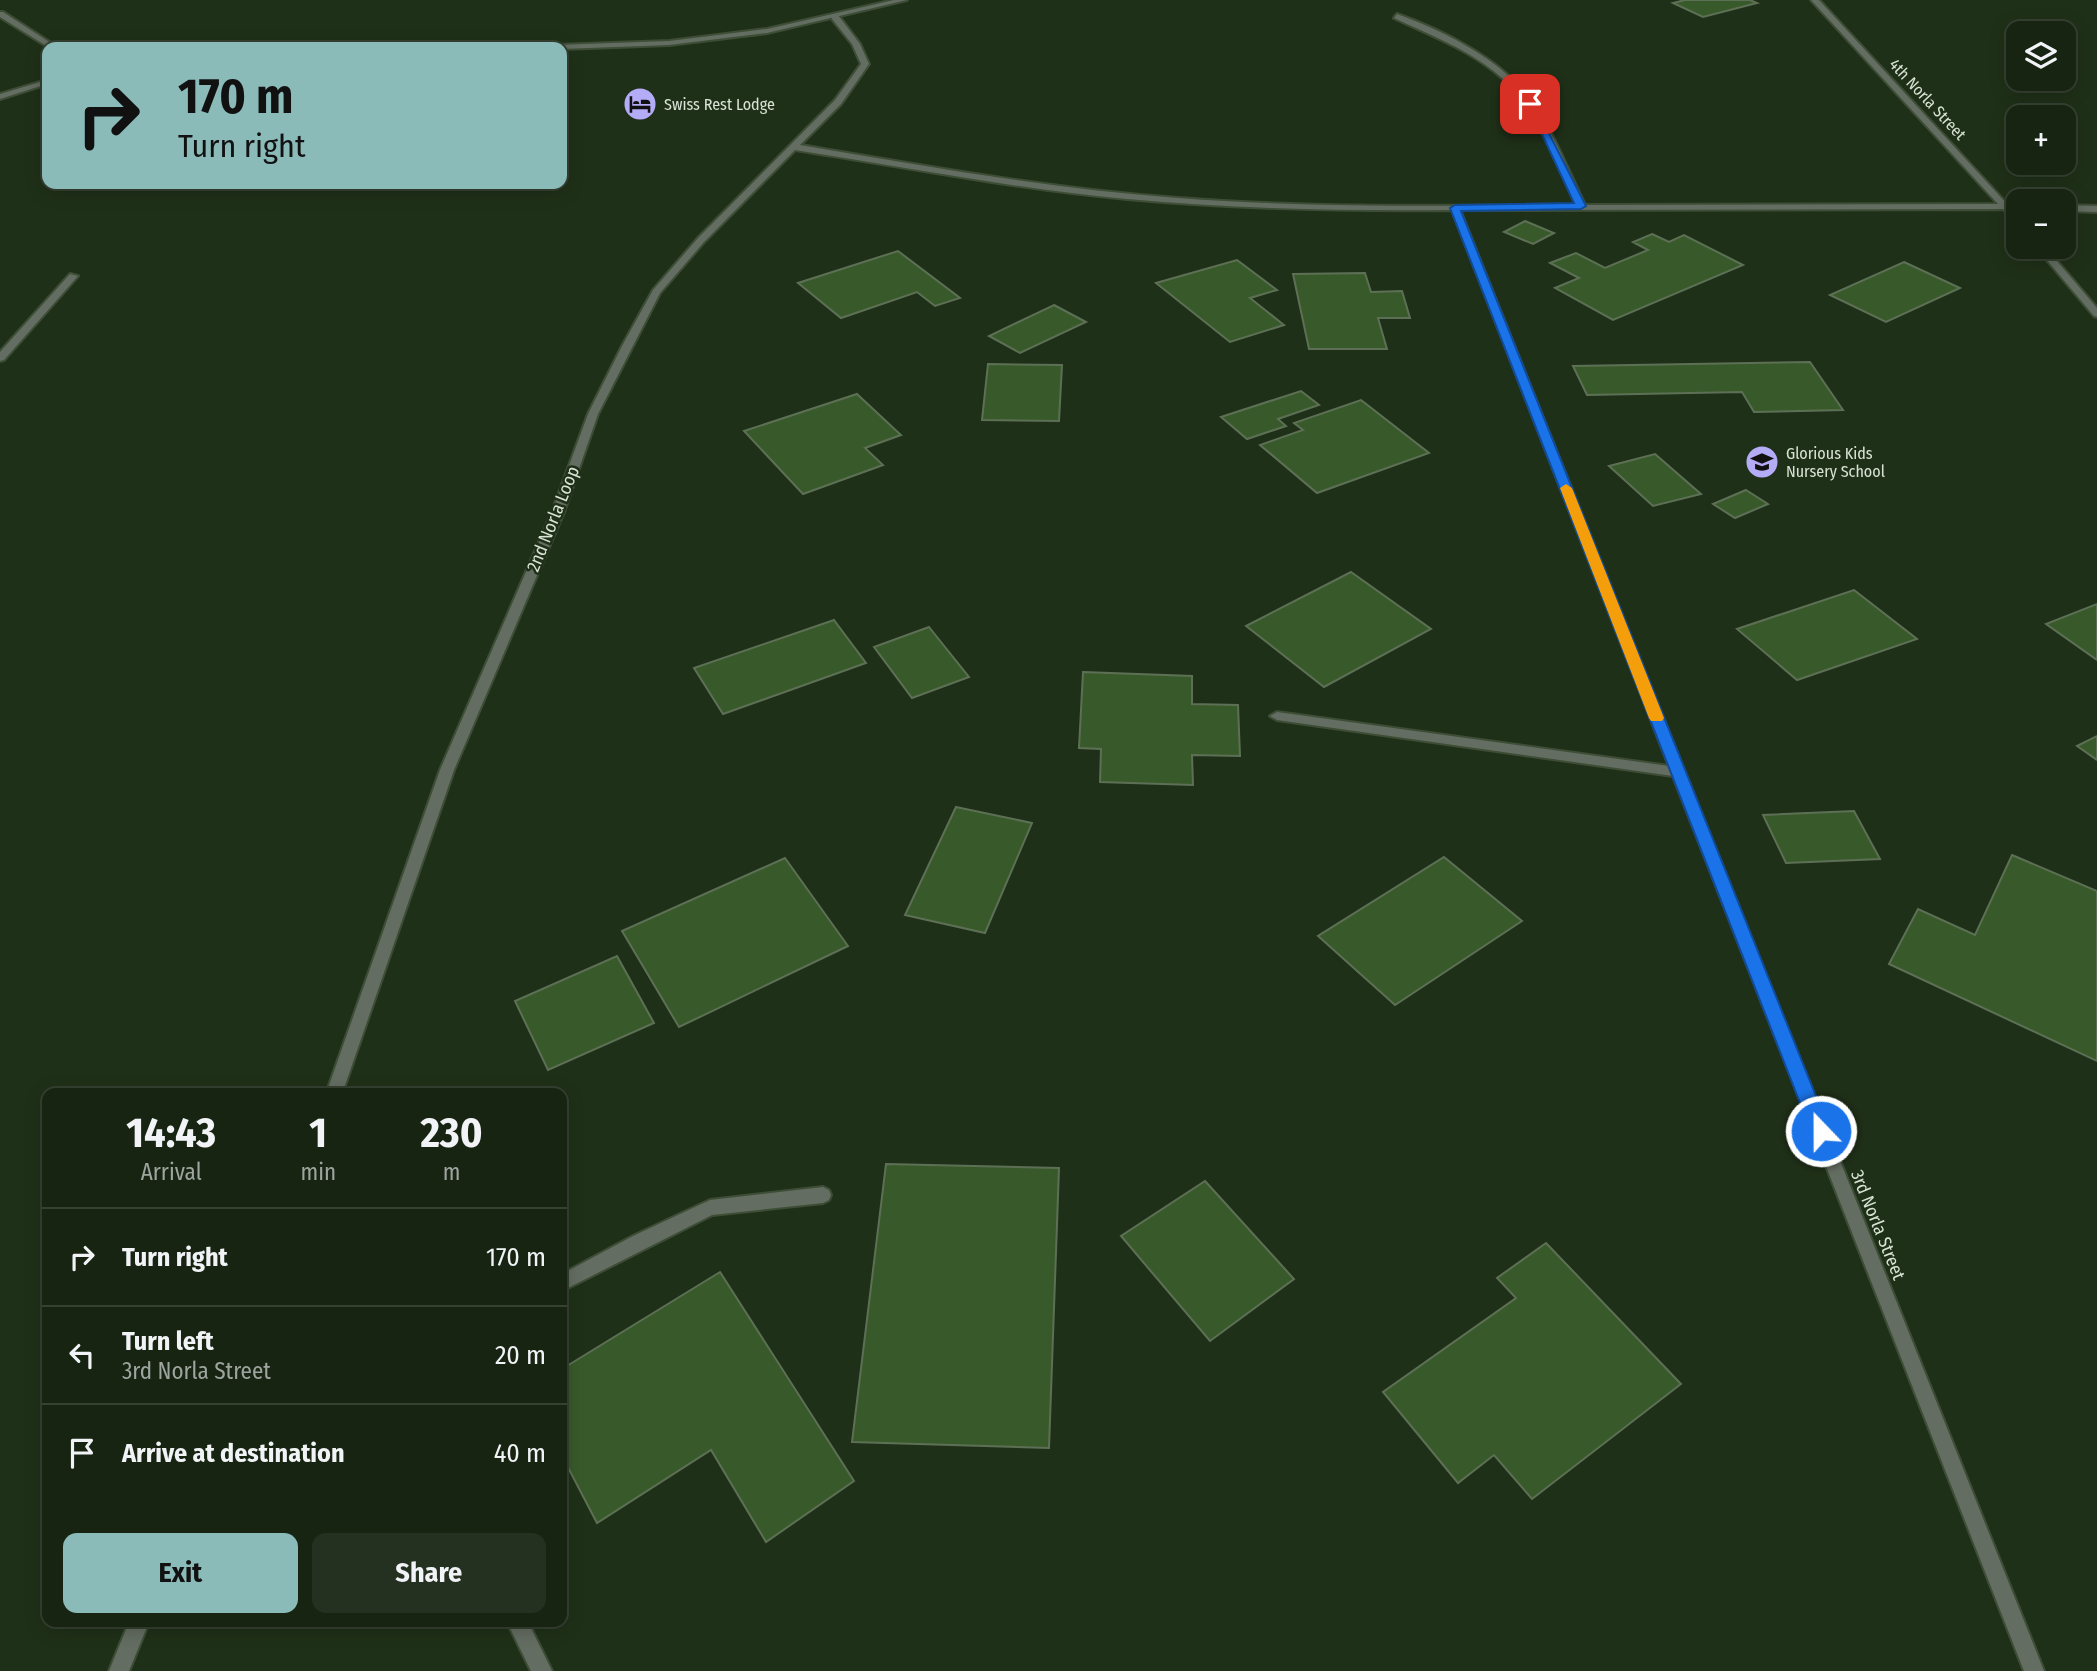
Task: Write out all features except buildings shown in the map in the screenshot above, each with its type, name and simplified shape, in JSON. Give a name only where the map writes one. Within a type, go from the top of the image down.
[{"type":"street","points":[[567,47],[669,43],[766,31],[903,0]]},
{"type":"street","name":"4th Norla Street","points":[[1815,0],[2006,206]]},
{"type":"street","points":[[0,14],[45,42]]},
{"type":"street","points":[[1397,16],[1476,56],[1509,79],[1530,104],[1581,206]]},
{"type":"street","name":"2nd Norla Loop","points":[[336,1088],[447,770],[558,512],[593,414],[656,292],[701,240],[838,102],[864,64],[856,44],[835,17]]},
{"type":"street","points":[[0,97],[42,84]]},
{"type":"street","points":[[796,147],[1093,194],[1233,204],[1455,208],[2006,206]]},
{"type":"street","name":"3rd Norla Street","points":[[1455,208],[2034,1671]]},
{"type":"street","points":[[2076,208],[2097,209]]},
{"type":"street","points":[[2050,259],[2097,314]]},
{"type":"street","points":[[0,358],[73,276]]},
{"type":"street","points":[[1276,716],[1678,772]]},
{"type":"street","points":[[567,1280],[710,1208],[823,1195]]},
{"type":"street","points":[[119,1671],[137,1627]]},
{"type":"street","points":[[520,1627],[542,1671]]},
{"type":"slow traffic","points":[[1566,488],[1657,718]]},
{"type":"place","name":"Swiss Rest Lodge","points":[[640,104]]},
{"type":"place","name":"Glorious Kids Nursery School","points":[[1762,462]]},
{"type":"route","points":[[1530,104],[1581,206],[1455,208],[1821,1131]]}]
